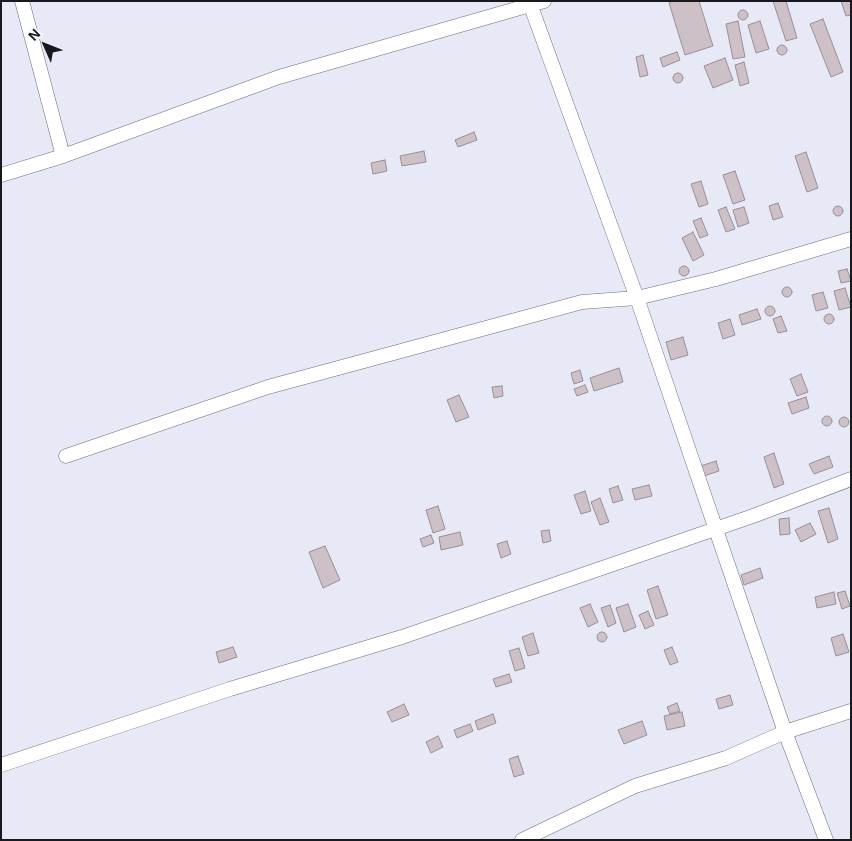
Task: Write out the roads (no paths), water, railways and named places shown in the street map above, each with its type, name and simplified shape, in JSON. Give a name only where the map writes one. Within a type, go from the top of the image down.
[{"type":"street","points":[[22,1],[62,156]]},
{"type":"street","points":[[1,175],[62,156],[279,77],[529,3],[544,1]]},
{"type":"street","points":[[529,3],[637,298],[785,732],[826,840]]},
{"type":"street","points":[[66,456],[268,387],[582,302],[637,298],[716,279],[851,239]]},
{"type":"street","points":[[1,765],[230,690],[402,637],[716,527],[753,516],[851,479]]},
{"type":"street","points":[[522,840],[635,786],[726,758],[785,732],[851,711]]}]
